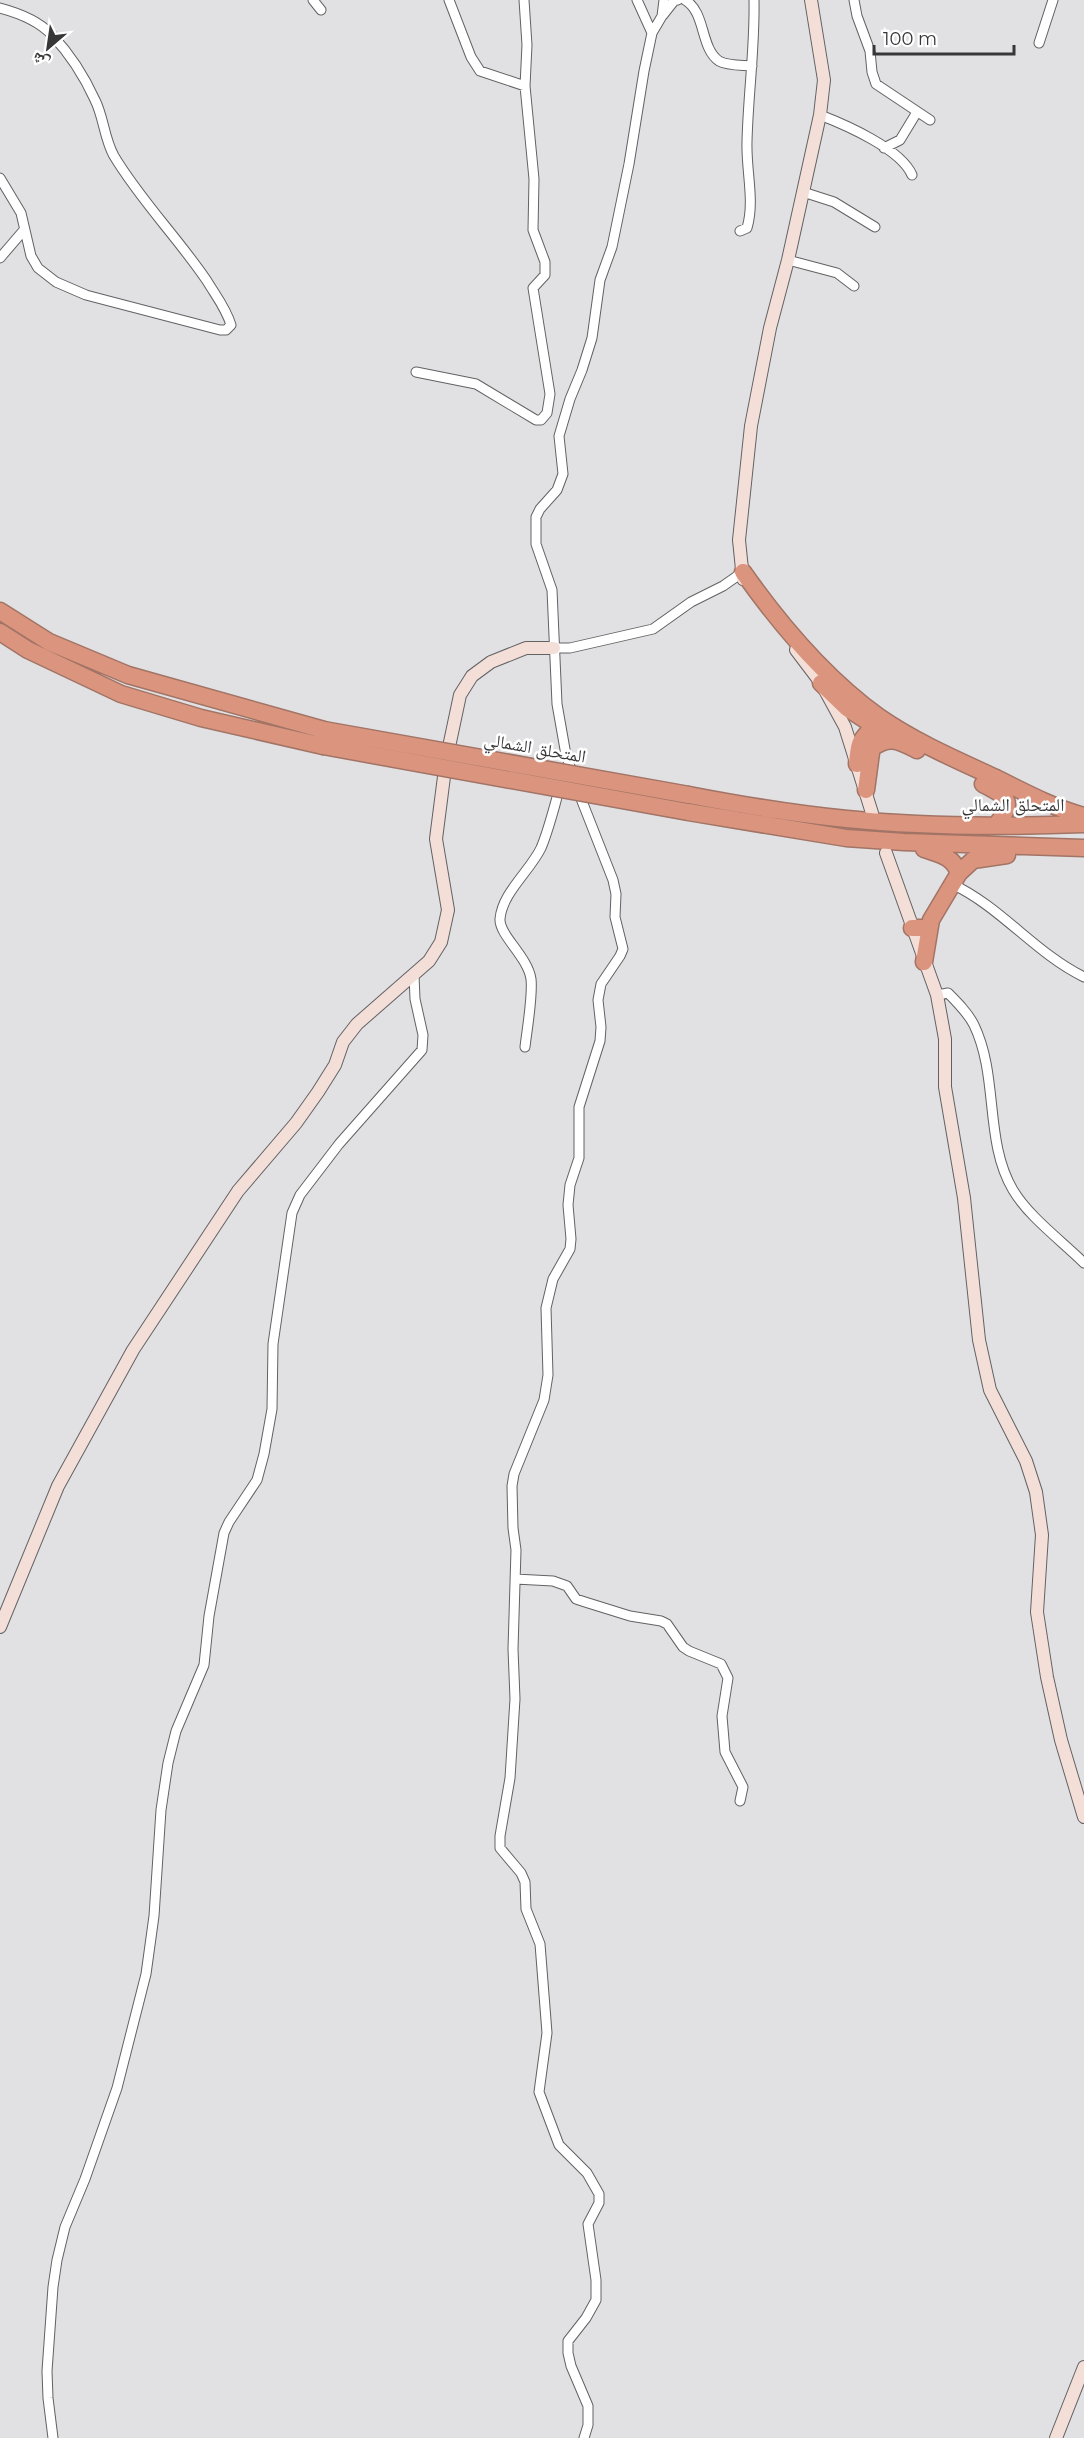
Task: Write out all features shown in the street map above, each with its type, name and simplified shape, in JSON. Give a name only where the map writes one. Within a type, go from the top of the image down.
[{"type":"highway","points":[[743,572],[760,596],[835,681],[902,742],[1003,794],[1007,801],[1007,812],[996,825]]},
{"type":"highway","name":"المتحلق الشمالي","points":[[0,610],[49,642],[128,675],[324,738]]},
{"type":"highway","name":"المتحلق الشمالي","points":[[0,632],[28,650],[121,694],[201,718],[688,804],[846,838],[909,843],[1083,848]]},
{"type":"highway","points":[[821,683],[847,708],[875,718],[958,761],[1049,803],[1084,816]]},
{"type":"highway","points":[[866,790],[875,718]]},
{"type":"highway","points":[[857,764],[858,744],[875,718]]},
{"type":"highway","points":[[872,748],[883,740],[902,742]]},
{"type":"highway","name":"المتحلق الشمالي","points":[[688,804],[900,824],[1084,824]]},
{"type":"highway","points":[[909,843],[948,857],[955,864],[955,878]]},
{"type":"highway","points":[[924,962],[920,928],[935,911],[955,878],[973,860],[1083,848]]},
{"type":"main road","points":[[811,0],[824,80],[820,115],[788,260],[770,328],[751,426],[739,556],[743,572],[742,584],[821,683],[845,727],[872,813]]},
{"type":"main road","points":[[0,1627],[58,1486],[133,1350],[238,1191],[296,1123],[318,1092],[335,1065],[343,1042],[357,1024],[381,1001],[429,961],[441,942],[446,925],[446,897],[436,839],[450,735],[460,695],[472,676],[492,662],[526,648],[555,648]]},
{"type":"main road","points":[[886,853],[920,928]]},
{"type":"main road","points":[[924,962],[937,995],[945,1039],[945,1087],[964,1198],[979,1340],[990,1390],[1026,1461],[1036,1492],[1042,1535],[1037,1612],[1060,1740],[1084,1816]]},
{"type":"main road","points":[[1056,2438],[1084,2367]]},
{"type":"street","points":[[313,0],[321,10]]},
{"type":"street","points":[[449,0],[471,57],[480,71],[525,86]]},
{"type":"street","points":[[416,372],[479,386],[536,420],[542,420],[547,413],[550,394],[533,288],[545,275],[545,261],[533,230],[534,179],[525,86],[527,45],[524,0]]},
{"type":"street","points":[[637,0],[652,33]]},
{"type":"street","points":[[662,16],[664,0]]},
{"type":"street","points":[[584,2438],[588,2425],[588,2406],[571,2366],[568,2341],[586,2318],[596,2300],[596,2280],[588,2224],[599,2203],[599,2194],[587,2173],[559,2145],[539,2092],[547,2033],[540,1944],[526,1909],[525,1882],[521,1873],[500,1848],[501,1820],[512,1758],[516,1683],[513,1649],[516,1550],[512,1486],[514,1474],[544,1400],[548,1375],[546,1308],[552,1279],[570,1249],[568,1205],[570,1185],[579,1158],[579,1107],[600,1041],[598,1000],[601,984],[620,956],[622,948],[615,917],[616,894],[613,880],[594,836],[568,762],[557,704],[552,590],[536,544],[536,517],[540,508],[557,490],[563,474],[559,436],[592,338],[600,280],[612,247],[652,33],[662,16],[674,1],[678,0]]},
{"type":"street","points":[[685,0],[696,14],[714,56],[721,63],[752,66]]},
{"type":"street","points":[[740,231],[747,228],[750,216],[747,154],[754,0]]},
{"type":"street","points":[[854,0],[857,16],[870,51],[876,84],[930,120]]},
{"type":"street","points":[[1039,43],[1053,0]]},
{"type":"street","points":[[0,8],[36,22],[51,34],[67,53],[96,100],[106,140],[113,154],[144,200],[202,275],[227,312],[231,325],[226,330],[220,330],[86,295],[45,275],[38,268],[32,256],[21,213],[0,178]]},
{"type":"street","points":[[884,148],[900,140],[917,112]]},
{"type":"street","points":[[820,115],[855,129],[908,164],[912,175]]},
{"type":"street","points":[[803,192],[834,202],[875,227]]},
{"type":"street","points":[[0,258],[24,230]]},
{"type":"street","points":[[788,260],[837,273],[854,286]]},
{"type":"street","points":[[555,648],[570,648],[653,629],[691,602],[723,586],[743,572]]},
{"type":"street","points":[[525,1047],[531,980],[524,958],[505,933],[500,922],[502,911],[511,893],[529,869],[541,847],[568,762]]},
{"type":"street","points":[[955,878],[1065,968],[1084,977]]},
{"type":"street","points":[[52,2438],[47,2370],[57,2260],[65,2227],[85,2179],[117,2088],[146,1974],[154,1916],[161,1810],[168,1763],[176,1731],[204,1665],[208,1616],[224,1533],[257,1480],[264,1454],[272,1409],[273,1344],[292,1213],[300,1195],[339,1144],[422,1050],[423,1035],[415,999],[414,975]]},
{"type":"street","points":[[937,995],[948,993],[964,1010],[974,1026],[986,1066],[1003,1167],[1013,1190],[1024,1205],[1084,1263]]},
{"type":"street","points":[[515,1579],[553,1581],[567,1586],[576,1599],[630,1616],[661,1621],[667,1624],[683,1647],[721,1664],[728,1678],[722,1716],[725,1752],[743,1787],[740,1801]]}]
